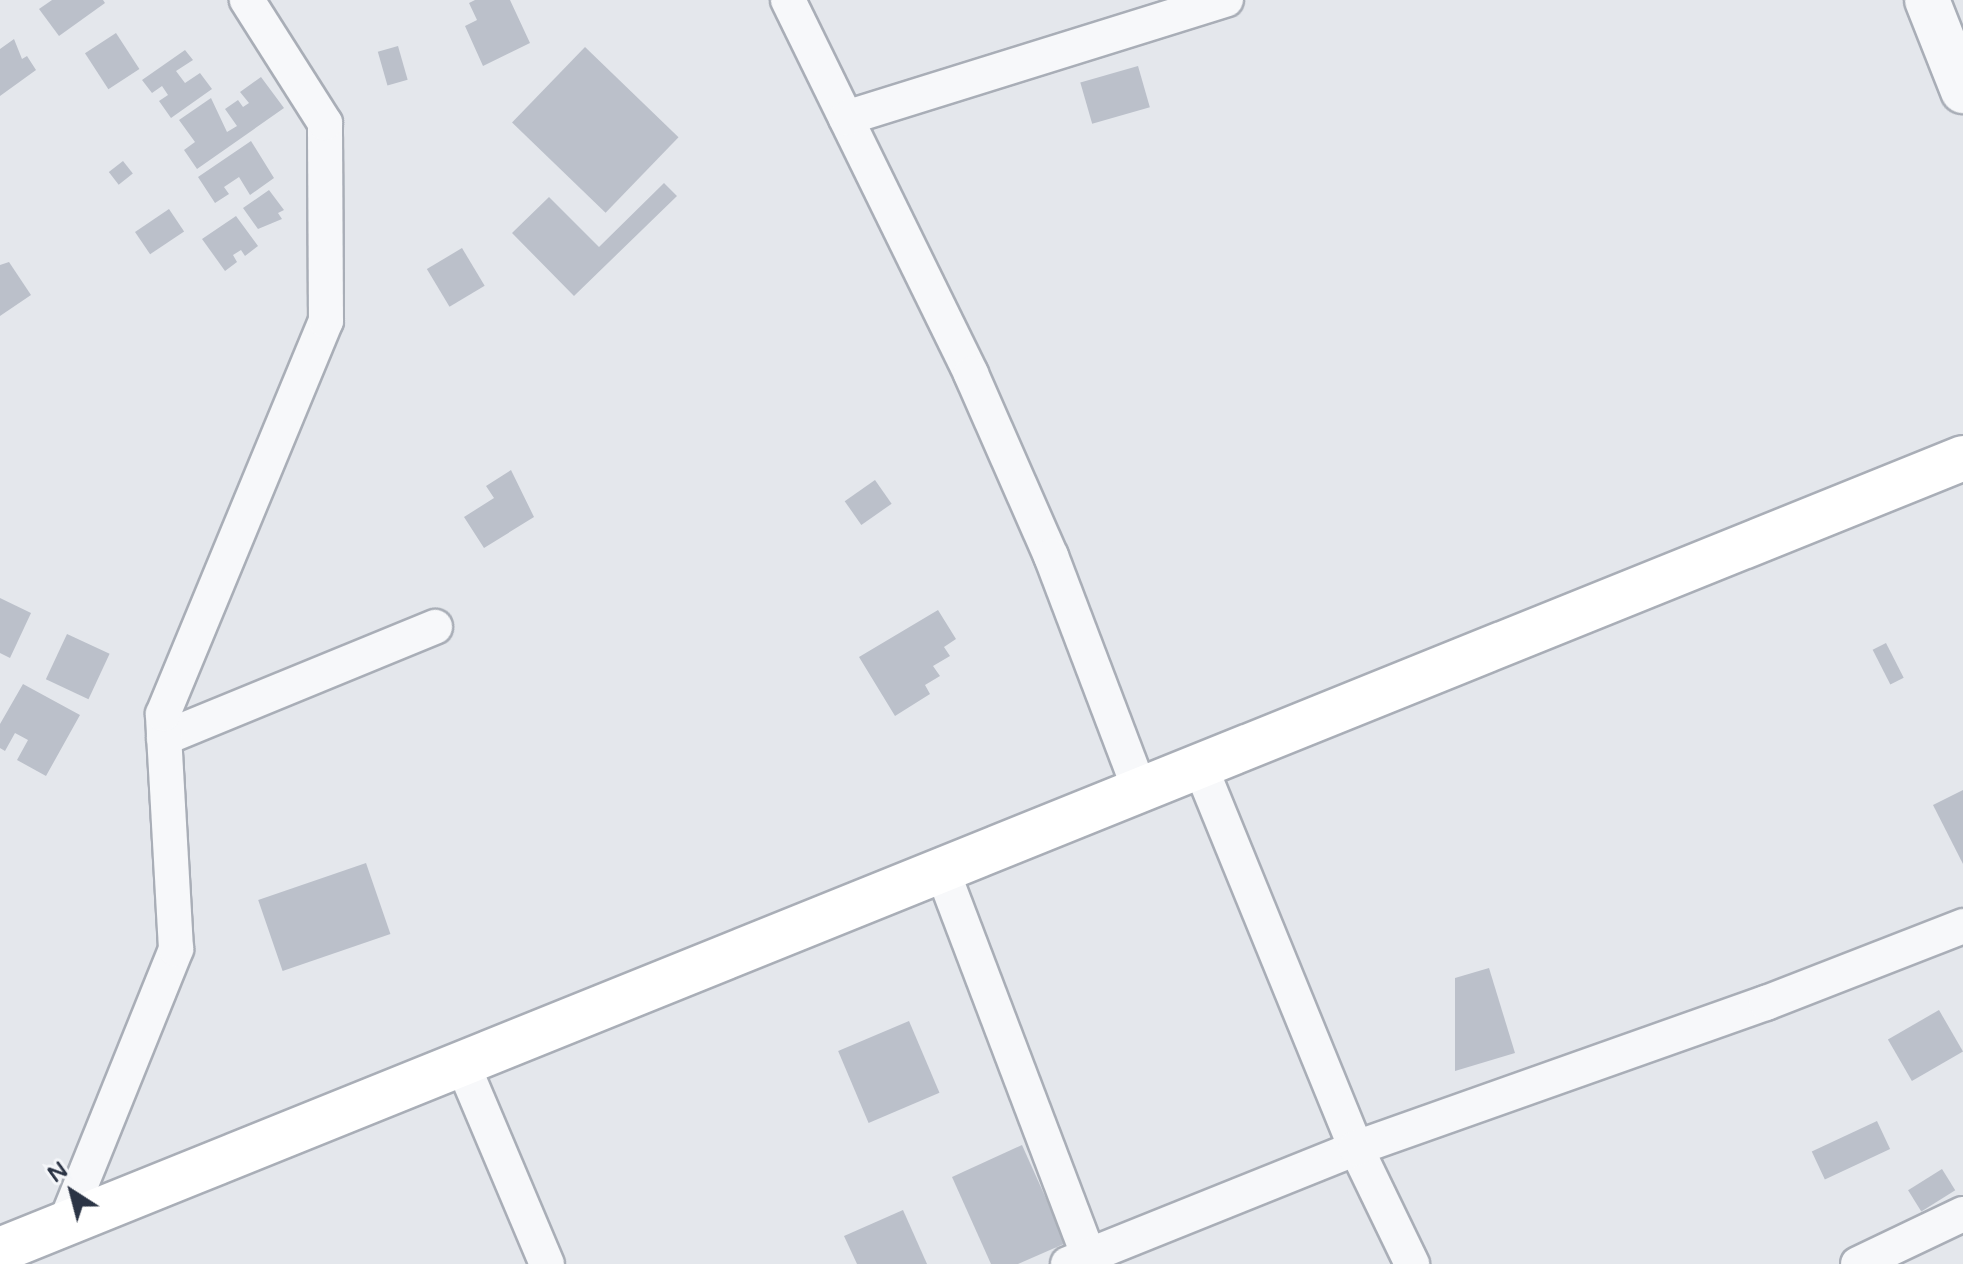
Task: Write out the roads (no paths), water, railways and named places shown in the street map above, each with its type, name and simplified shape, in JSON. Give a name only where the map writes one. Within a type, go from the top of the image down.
[{"type":"main road","points":[[0,1250],[1963,458]]},
{"type":"street","points":[[65,1224],[176,949],[163,714],[326,321],[325,123],[247,0]]},
{"type":"street","points":[[788,0],[971,374],[1051,556],[1140,790]]},
{"type":"street","points":[[846,118],[1226,0]]},
{"type":"street","points":[[1927,0],[1963,91]]},
{"type":"street","points":[[164,738],[435,627]]},
{"type":"street","points":[[1200,766],[1356,1148],[1412,1264]]},
{"type":"street","points":[[942,870],[1083,1261],[1356,1148],[1766,1003],[1963,926]]},
{"type":"street","points":[[462,1063],[547,1264]]},
{"type":"street","points":[[1858,1264],[1963,1214]]}]
